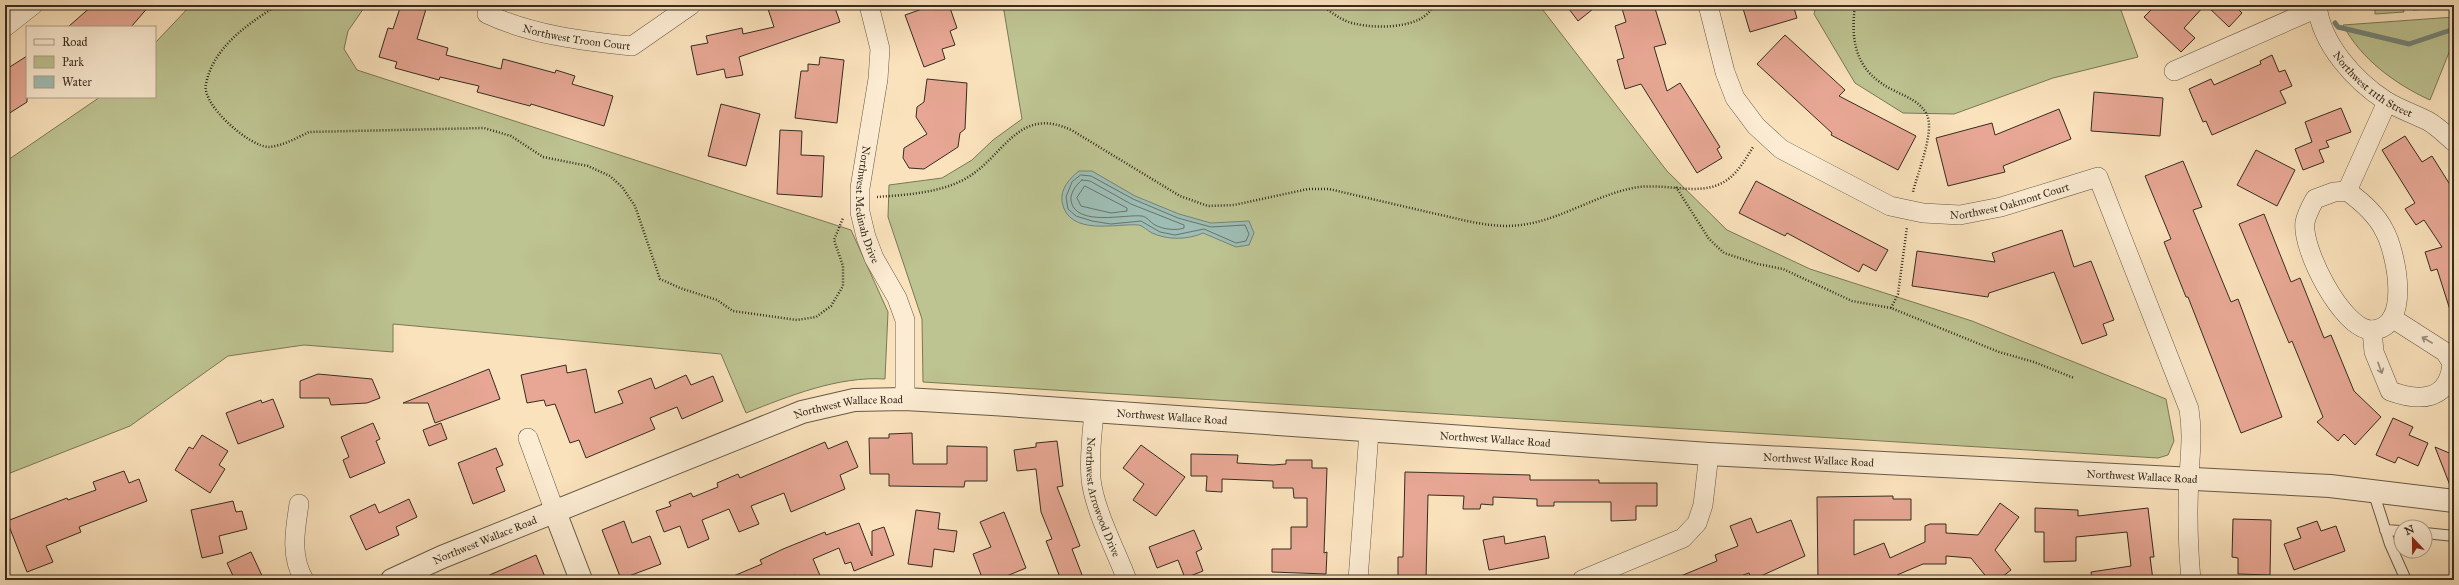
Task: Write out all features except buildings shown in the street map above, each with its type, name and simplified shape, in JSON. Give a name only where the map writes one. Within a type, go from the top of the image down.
[{"type":"street","points":[[5,27],[33,5]]},
{"type":"street","name":"Northwest Medinah Drive","points":[[869,5],[880,49],[878,78],[860,198],[860,212],[866,237],[874,258],[897,298],[904,320],[905,399]]},
{"type":"street","name":"Northwest Oakmont Court","points":[[1708,5],[1725,72],[1736,98],[1763,133],[1781,149],[1890,206],[1909,210],[1960,214],[2001,207],[2098,177],[2189,408],[2193,432],[2189,478]]},
{"type":"street","name":"Northwest Troon Court","points":[[487,14],[509,25],[588,42],[632,46],[684,7]]},
{"type":"street","points":[[2174,71],[2317,7]]},
{"type":"street","name":"Northwest 11th Street","points":[[2317,7],[2327,36],[2346,65],[2364,85],[2387,102],[2429,122],[2454,142]]},
{"type":"street","points":[[2346,191],[2387,102]]},
{"type":"street","points":[[2346,191],[2369,209],[2384,229],[2393,249],[2397,269],[2398,292],[2392,318],[2386,324],[2372,330],[2363,328],[2348,318],[2336,302],[2318,270],[2306,234],[2305,222],[2315,199],[2334,192],[2346,191]]},
{"type":"street","points":[[2372,330],[2374,352],[2390,391],[2410,398],[2423,398],[2436,393],[2447,384],[2452,362],[2445,352],[2392,318]]},
{"type":"street","name":"Northwest Wallace Road","points":[[392,580],[442,557],[802,412],[854,400],[905,399],[1369,432],[1709,454],[2330,486],[2454,501]]},
{"type":"street","name":"Northwest Arrowood Drive","points":[[1094,412],[1090,462],[1091,481],[1096,500],[1127,580]]},
{"type":"street","points":[[1358,580],[1369,432]]},
{"type":"street","points":[[528,438],[581,580]]},
{"type":"street","points":[[1582,580],[1683,538],[1697,522],[1703,505],[1709,454]]},
{"type":"street","points":[[2189,478],[2188,543],[2191,580]]},
{"type":"street","points":[[299,504],[294,536],[295,558],[304,580]]},
{"type":"lane","points":[[2373,492],[2385,530],[2406,580]]},
{"type":"lane","points":[[2385,530],[2393,530]]},
{"type":"lane","points":[[2433,534],[2454,536]]},
{"type":"path","points":[[278,5],[252,21],[231,40],[212,66],[205,85],[210,103],[222,119],[246,136],[267,147],[284,143],[309,132],[484,128],[511,136],[543,157],[588,166],[610,176],[622,187],[635,206],[660,279],[680,288],[717,300],[733,311],[797,320],[816,317],[831,306],[843,286],[843,266],[834,240],[842,220],[860,198],[925,192],[963,180],[979,169],[1014,134],[1030,126],[1045,123],[1059,124],[1073,131],[1180,196],[1208,206],[1234,205],[1308,189],[1329,189],[1484,224],[1522,225],[1560,213],[1601,197],[1639,188],[1676,187],[1704,190],[1718,186],[1736,172],[1763,133]]},
{"type":"path","points":[[1320,5],[1344,20],[1364,26],[1383,28],[1423,18],[1434,5]]},
{"type":"path","points":[[1855,5],[1852,29],[1855,49],[1867,71],[1890,88],[1914,100],[1927,115],[1928,137],[1909,210],[1898,294],[1891,308]]},
{"type":"path","points":[[1676,187],[1709,239],[1724,253],[1758,264],[1783,269],[1852,301],[1891,308],[1999,352],[2034,362],[2074,378]]},
{"type":"green space","points":[[191,5],[366,5],[348,31],[344,49],[357,70],[851,230],[888,312],[885,379],[850,381],[814,388],[746,413],[721,354],[393,324],[393,352],[304,345],[228,356],[130,426],[5,475],[5,162],[99,98],[156,98],[156,42]]},
{"type":"green space","points":[[1003,5],[1539,5],[1667,171],[1727,230],[1810,269],[1972,321],[2166,399],[2174,441],[2168,455],[2158,458],[923,382],[922,319],[888,217],[889,185],[942,178],[972,160],[993,140],[1022,119]]},
{"type":"green space","points":[[1816,5],[2119,5],[2138,57],[2053,78],[1954,114],[1903,113],[1855,83],[1814,14]]},
{"type":"green space","points":[[2375,5],[2403,5],[2404,12],[2375,14]]},
{"type":"green space","points":[[2413,5],[2442,5],[2443,8],[2413,10]]},
{"type":"green space","points":[[2454,17],[2454,40],[2430,100],[2404,86],[2380,69],[2359,49],[2343,25]]},
{"type":"water","points":[[1079,171],[1092,171],[1135,196],[1179,214],[1211,223],[1249,221],[1254,233],[1249,245],[1236,247],[1203,233],[1191,237],[1171,238],[1152,233],[1139,225],[1094,226],[1083,224],[1074,220],[1066,213],[1062,202],[1064,188],[1069,180]]},
{"type":"waterway","points":[[2335,23],[2338,27],[2409,44],[2454,29]]}]
